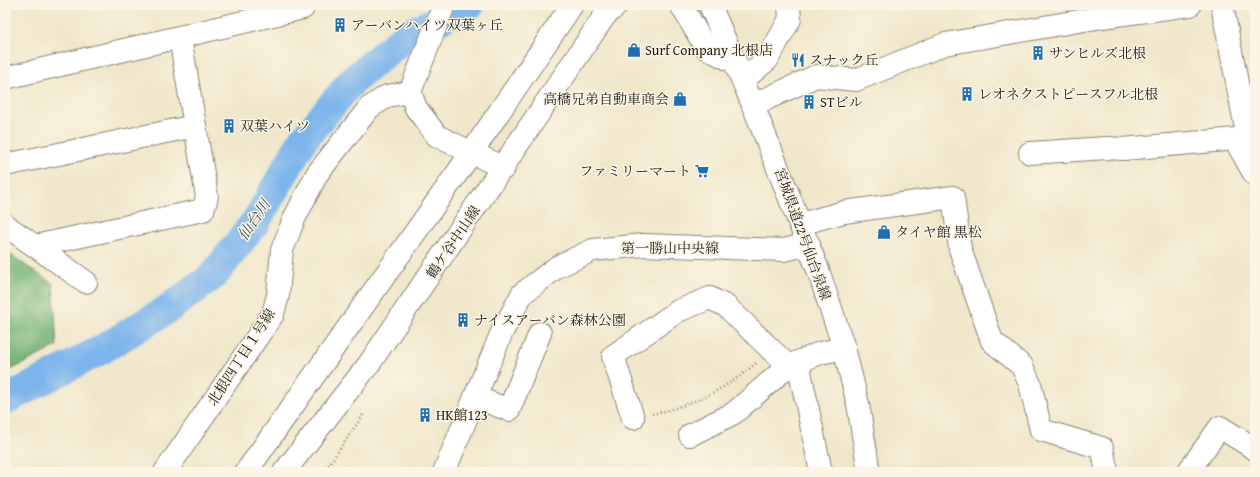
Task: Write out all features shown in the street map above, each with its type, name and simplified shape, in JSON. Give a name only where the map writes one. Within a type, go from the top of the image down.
[{"type":"street","points":[[5,78],[303,8],[302,5]]},
{"type":"street","points":[[444,5],[410,92],[416,108],[434,134],[504,168]]},
{"type":"street","points":[[246,472],[472,152],[572,5]]},
{"type":"street","points":[[681,5],[706,48],[739,72],[767,60],[790,19],[789,5]]},
{"type":"street","name":"宮城県道22号仙台泉線","points":[[710,5],[753,105],[808,244],[844,348],[858,404],[869,472]]},
{"type":"street","points":[[753,105],[816,76],[856,80],[945,44],[1107,12],[1152,5]]},
{"type":"street","points":[[1107,12],[1190,5]]},
{"type":"street","points":[[1222,5],[1248,106],[1246,143],[1255,175]]},
{"type":"street","name":"鶴ケ谷中山線","points":[[284,472],[369,364],[612,8]]},
{"type":"street","points":[[35,246],[203,210],[207,197],[180,37]]},
{"type":"street","name":"北根四丁目１号線","points":[[164,472],[272,314],[278,295],[282,250],[294,219],[316,174],[369,108],[387,96],[410,92]]},
{"type":"street","points":[[5,166],[195,126]]},
{"type":"street","points":[[1030,153],[1107,148],[1123,150],[1246,143]]},
{"type":"street","points":[[800,224],[844,212],[953,196],[960,249],[992,341],[1022,366],[1030,384],[1041,430],[1102,448],[1107,472]]},
{"type":"street","points":[[5,225],[86,282]]},
{"type":"street","name":"第一勝山中央線","points":[[444,472],[502,332],[522,294],[557,267],[593,250],[643,245],[784,250],[808,244]]},
{"type":"street","points":[[633,418],[613,356],[678,311],[710,298],[726,306],[771,350],[793,364],[821,472]]},
{"type":"street","points":[[473,402],[509,410],[540,333]]},
{"type":"street","points":[[690,435],[734,413],[793,364],[820,353],[844,348]]},
{"type":"street","points":[[473,402],[518,425]]},
{"type":"street","points":[[1188,472],[1220,427],[1255,449]]},
{"type":"path","points":[[633,418],[661,412],[701,400],[749,370],[771,350]]},
{"type":"path","points":[[324,472],[363,415]]},
{"type":"shaded area","points":[[907,465],[988,472],[907,472]]},
{"type":"green space","points":[[5,251],[53,284],[57,346],[5,373]]},
{"type":"waterway","name":"仙台川","points":[[5,400],[101,350],[165,311],[213,276],[256,221],[303,140],[352,81],[408,34],[470,5]]},
{"type":"place","name":"アーバンハイツ双葉ヶ丘","points":[[340,25]]},
{"type":"place","name":"Surf Company 北根店","points":[[634,50]]},
{"type":"place","name":"サンヒルズ北根","points":[[1038,53]]},
{"type":"place","name":"スナック丘","points":[[798,60]]},
{"type":"place","name":"レオネクストピースフル北根","points":[[967,94]]},
{"type":"place","name":"高橋兄弟自動車商会","points":[[680,99]]},
{"type":"place","name":"STビル","points":[[809,102]]},
{"type":"place","name":"双葉ハイツ","points":[[229,126]]},
{"type":"place","name":"ファミリーマート","points":[[702,171]]},
{"type":"place","name":"タイヤ館 黒松","points":[[884,232]]},
{"type":"place","name":"ナイスアーバン森林公園","points":[[463,320]]},
{"type":"place","name":"HK館123","points":[[425,415]]}]
